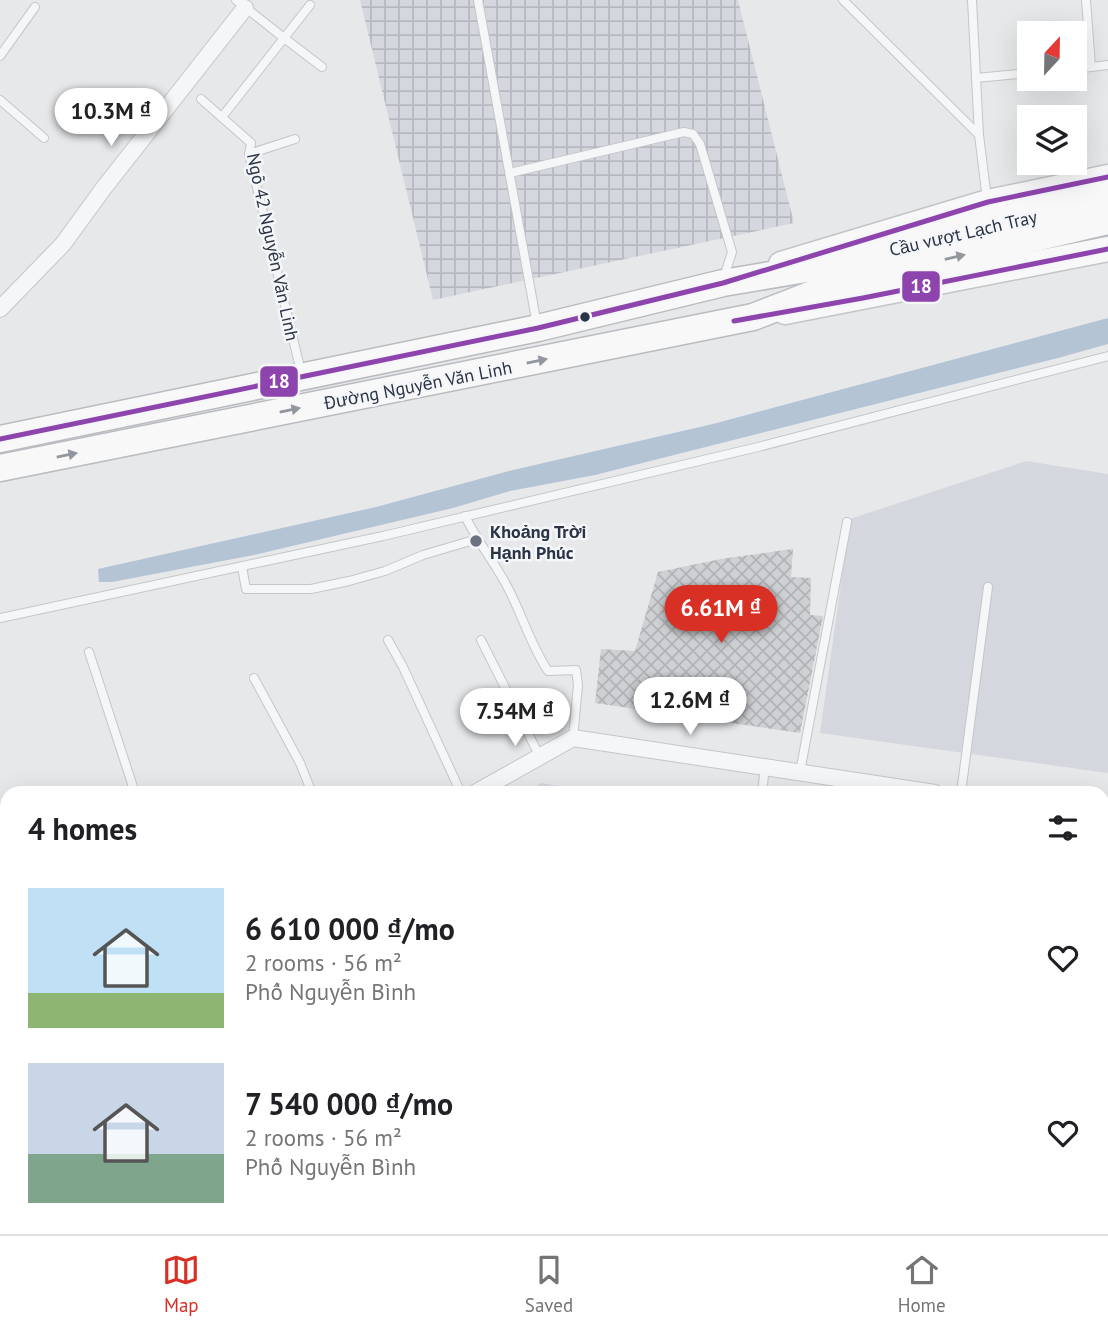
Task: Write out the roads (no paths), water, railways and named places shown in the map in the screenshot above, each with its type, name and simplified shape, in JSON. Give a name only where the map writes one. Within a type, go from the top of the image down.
[{"type":"highway","name":"Cầu vượt Lạch Tray","points":[[818,267],[1108,199]]},
{"type":"highway","name":"Cầu vượt Lạch Tray","points":[[841,284],[1108,221]]},
{"type":"highway","name":"Đường Nguyễn Văn Linh","points":[[0,439],[538,328],[723,283],[818,267]]},
{"type":"highway","name":"Đường Nguyễn Văn Linh","points":[[0,468],[753,317],[841,284]]},
{"type":"main road","name":"Đường Nguyễn Văn Linh","points":[[723,283],[988,202],[1108,177]]},
{"type":"main road","name":"Đường Nguyễn Văn Linh","points":[[753,317],[877,296],[1108,249]]},
{"type":"street","points":[[0,309],[63,244],[241,4]]},
{"type":"street","points":[[487,786],[573,737],[890,786]]},
{"type":"lane","points":[[843,0],[979,135]]},
{"type":"lane","points":[[972,0],[979,135],[988,202]]},
{"type":"lane","points":[[1086,0],[1091,68]]},
{"type":"lane","points":[[478,1],[538,328]]},
{"type":"lane","points":[[241,4],[322,67]]},
{"type":"lane","points":[[222,117],[310,5]]},
{"type":"lane","points":[[0,56],[35,7]]},
{"type":"lane","points":[[1087,68],[1108,65]]},
{"type":"lane","points":[[976,78],[1017,74]]},
{"type":"lane","name":"Ngõ 42 Nguyễn Văn Linh","points":[[201,99],[251,143],[249,154],[302,375]]},
{"type":"lane","points":[[0,100],[44,138]]},
{"type":"lane","points":[[510,173],[684,132],[692,134],[701,144],[732,252],[723,283]]},
{"type":"lane","points":[[249,154],[295,139]]},
{"type":"lane","points":[[0,618],[242,567],[758,447],[1108,356]]},
{"type":"lane","points":[[465,516],[509,591],[548,671],[576,670],[578,685],[573,737]]},
{"type":"lane","points":[[800,772],[847,522]]},
{"type":"lane","points":[[242,567],[246,589],[311,589],[349,582],[477,539]]},
{"type":"lane","points":[[962,786],[988,587]]},
{"type":"lane","points":[[388,640],[458,786]]},
{"type":"lane","points":[[481,640],[540,755]]},
{"type":"lane","points":[[89,652],[133,786]]},
{"type":"lane","points":[[254,678],[300,763],[309,786]]},
{"type":"lane","points":[[763,786],[765,767]]},
{"type":"water","points":[[1108,318],[1108,344],[1058,358],[595,475],[510,491],[453,508],[254,555],[112,582],[99,582],[98,569],[376,507],[513,470],[713,424]]},
{"type":"place","name":"Khoảng Trời Hạnh Phúc","points":[[476,541]]}]
